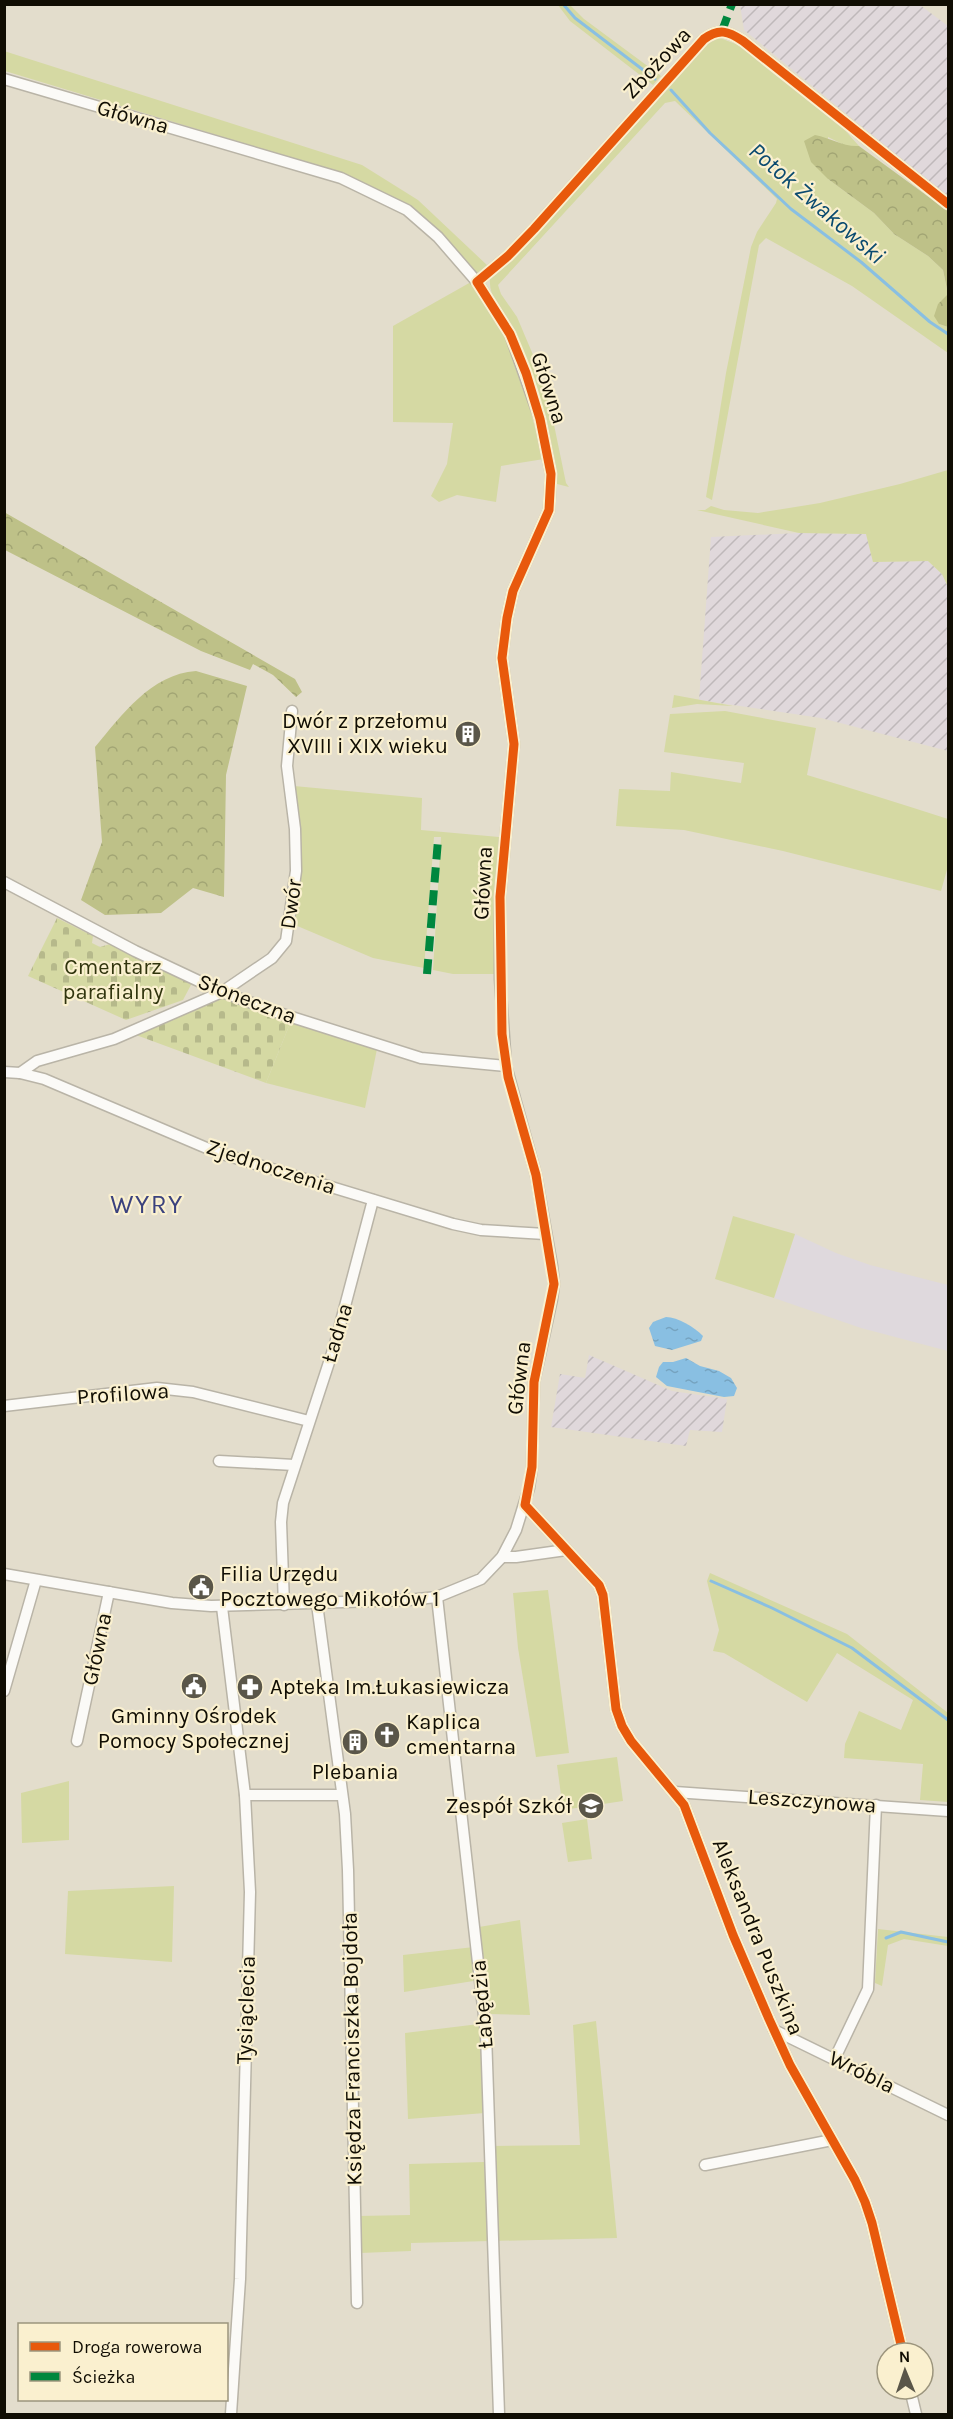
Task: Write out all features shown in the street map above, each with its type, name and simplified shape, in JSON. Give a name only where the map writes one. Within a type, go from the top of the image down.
[{"type":"street","name":"Zbożowa","points":[[477,282],[534,230],[697,47],[713,33],[722,30],[730,32],[743,41],[948,204]]},
{"type":"street","name":"Główna","points":[[4,79],[341,178],[407,210],[438,237],[477,282],[510,334],[526,373],[540,419],[551,474],[549,510],[513,591],[502,658],[514,744],[500,897],[501,1001],[506,1066],[536,1175],[554,1284],[534,1382],[532,1467],[525,1505],[516,1530],[502,1557],[481,1579],[436,1597],[408,1600],[222,1606],[172,1603],[4,1574]]},
{"type":"street","name":"Dwór","points":[[20,1073],[37,1061],[114,1039],[222,992],[272,958],[286,941],[296,871],[295,829],[287,766],[292,711]]},
{"type":"street","name":"Słoneczna","points":[[4,882],[104,935],[222,992],[279,1013],[421,1058],[506,1066]]},
{"type":"street","name":"Zjednoczenia","points":[[4,1072],[44,1079],[216,1152],[373,1200],[481,1230],[545,1234]]},
{"type":"street","name":"Ładna","points":[[284,1605],[281,1522],[283,1503],[338,1334],[373,1200]]},
{"type":"street","name":"Profilowa","points":[[4,1406],[120,1391],[167,1388],[194,1392],[309,1421]]},
{"type":"street","points":[[219,1461],[294,1465]]},
{"type":"street","name":"Aleksandra Puszkina","points":[[525,1505],[590,1574],[603,1595],[616,1709],[622,1726],[684,1805],[733,1935],[774,2030],[790,2065],[855,2180],[872,2223],[900,2341]]},
{"type":"street","points":[[502,1557],[566,1550]]},
{"type":"street","points":[[4,1691],[36,1580]]},
{"type":"street","name":"Główna","points":[[77,1740],[109,1592]]},
{"type":"street","name":"Łabędzia","points":[[436,1597],[449,1692],[486,2034],[499,2415]]},
{"type":"street","name":"Księdza Franciszka Bojdoła","points":[[316,1604],[345,1814],[357,2303]]},
{"type":"street","name":"Tysiąclecia","points":[[222,1606],[245,1795],[250,1892],[240,2279],[231,2415]]},
{"type":"street","name":"Leszczynowa","points":[[675,1792],[948,1811]]},
{"type":"street","points":[[245,1795],[342,1795]]},
{"type":"street","points":[[835,2058],[868,1989],[876,1805]]},
{"type":"street","name":"Wróbla","points":[[774,2030],[948,2115]]},
{"type":"street","points":[[705,2165],[832,2140]]},
{"type":"shaded area","points":[[740,5],[920,5],[948,26],[948,197],[744,30]]},
{"type":"shaded area","points":[[799,533],[866,534],[873,562],[928,561],[942,574],[948,587],[948,751],[821,718],[699,700],[711,537]]},
{"type":"shaded area","points":[[795,1234],[836,1253],[870,1265],[948,1285],[948,1351],[861,1328],[774,1298]]},
{"type":"shaded area","points":[[589,1355],[672,1391],[727,1399],[722,1432],[690,1430],[686,1446],[551,1427],[560,1374],[585,1378]]},
{"type":"green space","points":[[558,5],[570,5],[584,19],[661,76],[653,85],[570,21]]},
{"type":"green space","points":[[720,38],[741,46],[843,128],[859,146],[848,147],[828,137],[828,179],[874,213],[894,234],[928,256],[943,270],[948,295],[939,304],[939,324],[948,327],[948,353],[852,286],[766,238],[759,245],[712,500],[706,497],[726,373],[751,247],[757,232],[777,199],[675,101],[665,103],[498,285],[501,294],[517,317],[539,369],[552,415],[566,483],[569,487],[557,484],[547,425],[537,387],[523,350],[495,300],[490,279],[704,44]]},
{"type":"green space","points":[[4,51],[362,165],[418,200],[488,266],[477,273],[409,207],[348,175],[5,71]]},
{"type":"green space","points":[[815,135],[859,146],[948,211],[948,294],[943,270],[928,256],[894,234],[874,213],[828,179],[811,162],[804,141]]},
{"type":"green space","points":[[471,282],[504,333],[518,367],[544,459],[501,466],[496,502],[457,495],[439,502],[431,496],[447,464],[453,423],[393,422],[393,326]]},
{"type":"green space","points":[[948,294],[948,327],[939,324],[934,316],[938,304]]},
{"type":"green space","points":[[948,470],[948,587],[942,574],[928,561],[873,562],[866,534],[799,533],[697,510],[705,510],[711,506],[724,510],[758,513],[820,503]]},
{"type":"green space","points":[[4,512],[295,679],[302,692],[296,697],[273,675],[253,664],[250,670],[201,651],[5,550]]},
{"type":"green space","points":[[196,671],[247,686],[226,775],[224,897],[193,888],[161,913],[105,915],[81,900],[102,842],[95,747],[127,710],[151,688],[180,674]]},
{"type":"green space","points":[[674,695],[733,706],[697,704],[672,708]]},
{"type":"green space","points":[[725,711],[816,728],[807,775],[948,819],[948,866],[941,891],[783,851],[684,830],[616,826],[619,789],[670,791],[671,772],[741,783],[744,763],[664,752],[670,714]]},
{"type":"green space","points":[[294,786],[422,798],[421,830],[499,837],[495,974],[453,974],[433,970],[441,837],[434,837],[424,968],[373,958],[295,925],[301,863]]},
{"type":"green space","name":"Cmentarz parafialny","points":[[57,918],[93,936],[92,943],[100,947],[110,944],[192,983],[183,1000],[126,1020],[28,976]]},
{"type":"green space","name":"Cmentarz parafialny","points":[[223,996],[291,1021],[266,1083],[136,1035]]},
{"type":"green space","points":[[291,1021],[377,1049],[365,1108],[266,1083]]},
{"type":"green space","points":[[733,1216],[795,1234],[774,1298],[715,1279]]},
{"type":"green space","points":[[710,1573],[847,1634],[948,1713],[948,1802],[920,1800],[923,1764],[844,1758],[845,1744],[859,1711],[901,1730],[913,1700],[837,1653],[807,1702],[724,1653],[713,1651],[719,1630],[707,1581]]},
{"type":"green space","points":[[548,1590],[569,1753],[536,1757],[518,1648],[513,1593]]},
{"type":"green space","points":[[617,1757],[623,1801],[563,1810],[557,1765]]},
{"type":"green space","points":[[69,1781],[69,1840],[22,1843],[21,1793]]},
{"type":"green space","points":[[587,1819],[592,1859],[568,1862],[562,1823]]},
{"type":"green space","points":[[174,1886],[172,1962],[65,1954],[68,1891]]},
{"type":"green space","points":[[520,1920],[530,2015],[488,2014],[486,1979],[404,1992],[403,1955],[474,1947],[479,1927]]},
{"type":"green space","points":[[878,1929],[948,1937],[948,1946],[904,1939],[888,1945],[882,1986],[875,1983]]},
{"type":"green space","points":[[596,2021],[617,2238],[411,2243],[411,2251],[360,2253],[358,2216],[410,2215],[409,2164],[485,2162],[492,2146],[580,2145],[573,2025]]},
{"type":"green space","points":[[479,2024],[485,2113],[408,2119],[405,2033]]},
{"type":"water","points":[[666,1317],[691,1326],[703,1336],[701,1341],[672,1350],[655,1346],[649,1328],[653,1322]]},
{"type":"water","points":[[686,1358],[731,1378],[737,1388],[734,1396],[724,1397],[667,1386],[656,1377],[663,1362]]},
{"type":"waterway","name":"Potok Żwakowski","points":[[563,4],[575,18],[655,79]]},
{"type":"waterway","name":"Potok Żwakowski","points":[[671,90],[710,133],[791,209],[861,262],[930,322],[948,334]]},
{"type":"waterway","points":[[711,1581],[852,1648],[948,1720]]},
{"type":"waterway","points":[[886,1938],[901,1932],[948,1942]]},
{"type":"marked path","points":[[722,31],[732,4]]},
{"type":"marked path","points":[[427,974],[438,840]]},
{"type":"cycle path","points":[[900,2341],[865,2202],[790,2065],[769,2019],[733,1935],[684,1805],[631,1741],[622,1726],[616,1709],[603,1595],[599,1585],[525,1505],[532,1467],[534,1382],[554,1284],[536,1175],[508,1077],[502,1034],[500,897],[514,744],[502,658],[513,591],[549,510],[551,474],[540,419],[526,373],[510,334],[477,282],[508,256],[534,229],[704,39],[719,32],[728,33],[743,41],[948,204]]},
{"type":"place","name":"Dwór z przełomu XVIII i XIX wieku","points":[[468,734]]},
{"type":"place","name":"Filia Urzędu Pocztowego Mikołów 1","points":[[201,1587]]},
{"type":"place","name":"Gminny Ośrodek Pomocy Społecznej","points":[[194,1686]]},
{"type":"place","name":"Apteka Im.Łukasiewicza","points":[[250,1687]]},
{"type":"place","name":"Kaplica cmentarna","points":[[387,1735]]},
{"type":"place","name":"Plebania","points":[[355,1742]]},
{"type":"place","name":"Zespół Szkół","points":[[591,1806]]},
{"type":"district","name":"WYRY","points":[[147,1204]]}]
